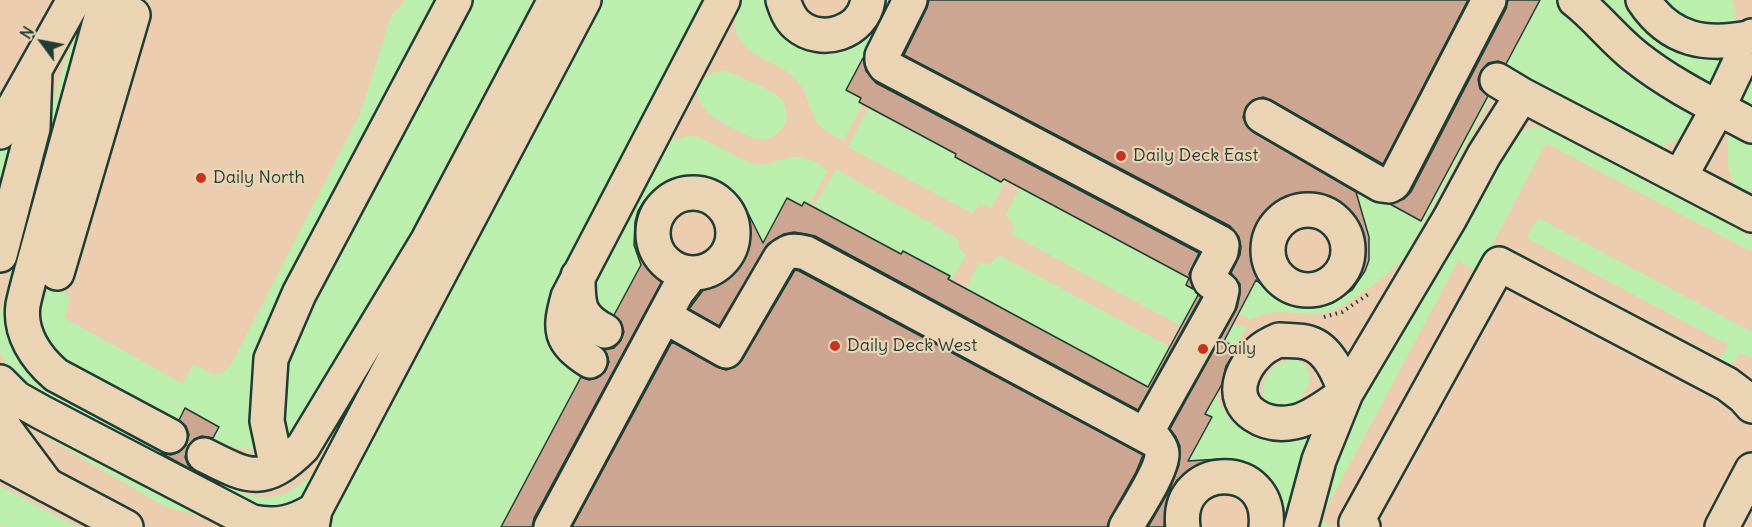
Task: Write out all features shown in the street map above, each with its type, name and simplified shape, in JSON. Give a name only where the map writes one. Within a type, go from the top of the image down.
[{"type":"main road","points":[[4,116],[35,71],[74,0]]},
{"type":"main road","points":[[57,273],[133,15],[105,0],[23,307],[23,322],[35,354],[56,375],[170,436]]},
{"type":"main road","points":[[277,468],[267,421],[271,359],[299,294],[455,0]]},
{"type":"main road","points":[[204,455],[249,475],[264,474],[291,459],[303,447],[428,240],[555,0]]},
{"type":"main road","points":[[0,382],[16,398],[33,408],[252,522],[281,524],[313,518],[584,0]]},
{"type":"main road","points":[[590,360],[576,352],[567,343],[563,330],[563,314],[567,297],[723,0]]},
{"type":"main road","points":[[783,0],[788,14],[797,25],[822,36],[850,29],[860,18],[868,0]]},
{"type":"main road","points":[[910,0],[882,56],[885,66],[1221,243],[1221,252],[1208,276],[1210,281],[1222,290],[1221,298],[1145,435]]},
{"type":"main road","points":[[1262,116],[1381,186],[1389,186],[1394,183],[1489,0]]},
{"type":"main road","points":[[1575,0],[1636,57],[1673,83],[1752,126]]},
{"type":"main road","points":[[1643,0],[1663,24],[1695,40],[1717,42],[1752,37]]},
{"type":"main road","points":[[1680,177],[1718,108],[1752,37]]},
{"type":"main road","points":[[0,255],[33,128],[35,71]]},
{"type":"main road","points":[[1301,527],[1319,460],[1346,393],[1450,218],[1484,155],[1509,88],[1752,215]]},
{"type":"main road","points":[[1336,221],[1351,168]]},
{"type":"main road","points":[[664,316],[726,351],[780,258],[787,251],[796,250],[817,258],[1145,435],[1161,446],[1162,453],[1156,473],[1126,527]]},
{"type":"main road","points":[[1363,527],[1356,523],[1498,264],[1727,384],[1752,406]]},
{"type":"main road","points":[[551,527],[677,292],[692,273]]},
{"type":"main road","points":[[578,276],[579,304],[585,317],[605,332]]},
{"type":"main road","points":[[0,419],[47,485]]},
{"type":"main road","points":[[0,460],[126,527]]},
{"type":"main road","points":[[1722,527],[1752,470]]},
{"type":"main road","points":[[1183,527],[1182,517],[1185,503],[1193,490],[1205,481],[1219,476],[1234,477],[1247,483],[1258,492],[1265,503],[1266,527]]},
{"type":"path","points":[[1320,318],[1342,312],[1371,292]]},
{"type":"green space","points":[[405,0],[545,0],[415,242],[288,435],[270,445],[254,449],[237,448],[218,442],[72,365],[63,358],[45,334],[39,316],[35,294],[46,280],[70,297],[65,318],[183,384],[193,364],[212,374],[221,374],[231,365],[360,114],[391,16]]},
{"type":"green space","points":[[565,0],[322,480],[296,507],[259,513],[45,403],[8,369],[0,352],[0,314],[61,75],[79,22],[88,7],[16,349],[28,370],[45,387],[243,494],[273,497],[297,487],[313,473]]},
{"type":"green space","points":[[596,0],[713,0],[558,298],[586,368],[501,527],[324,527]]},
{"type":"green space","points":[[738,0],[767,0],[771,15],[793,41],[884,0],[891,0],[867,71],[859,67],[846,90],[861,98],[859,102],[863,104],[843,141],[819,125],[804,90],[797,80],[750,51],[743,44],[737,34],[735,22]]},
{"type":"green space","points":[[1540,0],[1562,0],[1688,105],[1690,112],[1687,127],[1678,139],[1665,145],[1657,145],[1505,66]]},
{"type":"green space","points":[[1594,0],[1629,0],[1728,52],[1714,85],[1709,86],[1675,69]]},
{"type":"green space","points":[[1656,0],[1732,0],[1736,18],[1734,24],[1691,27]]},
{"type":"green space","points":[[1752,57],[1752,110],[1738,98]]},
{"type":"green space","points":[[723,71],[754,83],[781,99],[787,116],[780,131],[767,139],[758,139],[722,122],[705,110],[698,94],[700,84],[710,74]]},
{"type":"green space","points":[[1489,95],[1490,99],[1407,254],[1391,271],[1355,298],[1332,311],[1315,314],[1267,313],[1251,320],[1238,313],[1252,288],[1224,273],[1290,148],[1323,166],[1309,183],[1261,281],[1272,293],[1286,302],[1317,307],[1340,299],[1349,292],[1357,283],[1368,262],[1370,250],[1368,230],[1360,210],[1362,189],[1421,220]]},
{"type":"green space","points":[[869,107],[956,154],[955,157],[1001,182],[1006,180],[991,208],[988,205],[980,205],[972,213],[848,147]]},
{"type":"green space","points":[[1536,127],[1552,131],[1752,237],[1752,252],[1546,143],[1480,268],[1474,270],[1458,261],[1320,520],[1332,527],[1314,527],[1332,470],[1355,416],[1410,311],[1493,164],[1516,136]]},
{"type":"green space","points":[[1729,131],[1752,136],[1752,189],[1748,193],[1734,182],[1730,175]]},
{"type":"green space","points":[[689,136],[699,137],[752,164],[759,165],[790,157],[800,157],[813,161],[828,170],[809,205],[804,202],[802,206],[787,198],[775,221],[783,225],[744,277],[696,325],[682,317],[704,294],[743,203],[723,185],[702,177],[680,178],[661,185],[646,199],[636,218],[634,241],[641,266],[609,324],[598,319],[589,277],[666,142]]},
{"type":"green space","points":[[6,140],[13,141],[0,191],[0,151]]},
{"type":"green space","points":[[836,169],[958,239],[959,248],[966,255],[951,281],[948,280],[949,276],[903,251],[901,254],[814,207]]},
{"type":"green space","points":[[1020,188],[1189,278],[1186,285],[1211,298],[1196,326],[1185,320],[1181,326],[1011,234],[1012,224],[1005,216]]},
{"type":"green space","points":[[1539,219],[1752,332],[1752,359],[1741,353],[1729,367],[1718,362],[1728,345],[1527,238]]},
{"type":"green space","points":[[999,255],[1170,347],[1164,357],[1176,364],[1160,394],[965,289],[980,262],[992,263]]},
{"type":"green space","points":[[1215,324],[1247,326],[1236,348],[1210,334]]},
{"type":"green space","points":[[1294,359],[1304,365],[1309,372],[1306,390],[1292,404],[1274,407],[1266,402],[1263,386],[1265,380],[1273,368]]},
{"type":"green space","points":[[1189,372],[1215,386],[1217,397],[1228,416],[1236,425],[1256,437],[1283,441],[1315,430],[1288,527],[1281,527],[1280,508],[1275,491],[1266,477],[1254,467],[1240,460],[1223,459],[1206,462],[1185,473],[1174,485],[1166,499],[1164,527],[1145,527],[1194,436],[1211,417],[1175,397]]},
{"type":"green space","points":[[47,432],[206,513],[184,512],[162,505],[48,438]]},
{"type":"green space","points":[[0,486],[77,527],[4,527],[0,525]]},
{"type":"building","name":"Daily Deck East","points":[[929,0],[1468,0],[1383,164],[1271,100],[1263,97],[1253,100],[1246,107],[1243,117],[1246,125],[1253,132],[1356,192],[1369,237],[1369,260],[1365,271],[1352,290],[1333,303],[1321,306],[1298,306],[1287,303],[1256,280],[1224,341],[1237,349],[1226,366],[1222,384],[1205,414],[1212,417],[1188,461],[1219,459],[1197,465],[1177,480],[1168,496],[1164,527],[1148,527],[1170,489],[1179,465],[1180,446],[1170,429],[1237,308],[1240,284],[1231,273],[1240,255],[1239,237],[1230,226],[904,55]],"holes":[[[1310,221],[1328,229],[1335,239],[1337,251],[1334,263],[1326,272],[1315,277],[1302,277],[1286,265],[1282,255],[1285,235],[1292,227],[1301,223]]]},
{"type":"building","points":[[1508,0],[1540,0],[1506,64],[1498,61],[1488,63],[1481,71],[1478,79],[1480,89],[1488,96],[1421,221],[1390,204],[1404,199],[1411,192],[1506,9]]},
{"type":"building","points":[[863,58],[866,71],[876,83],[1199,253],[1189,274],[1193,289],[1186,285],[1189,278],[1004,179],[1001,182],[955,157],[956,154],[859,102],[861,98],[846,90]]},
{"type":"building","points":[[694,176],[717,181],[727,186],[743,203],[763,243],[787,198],[802,206],[804,202],[901,254],[903,251],[950,276],[948,279],[1148,387],[1198,295],[1201,297],[1138,410],[815,236],[806,234],[794,232],[784,234],[768,244],[719,326],[689,309],[707,285],[710,267],[704,259],[713,253],[719,242],[721,230],[717,218],[708,210],[698,206],[688,206],[678,210],[666,226],[665,236],[668,246],[681,259],[661,283],[534,518],[532,527],[501,527],[581,377],[589,380],[605,372],[609,362],[604,350],[614,348],[621,340],[624,332],[621,322],[614,315],[641,265],[634,245],[638,211],[644,201],[661,185],[671,180]]},
{"type":"building","points":[[795,270],[1143,455],[1107,527],[572,527],[672,342],[717,367],[726,370],[735,367],[742,360]]},
{"type":"building","points":[[185,408],[219,427],[213,438],[202,436],[194,439],[188,446],[185,457],[188,465],[194,471],[161,453],[171,455],[179,452],[186,445],[189,435],[186,426],[179,420]]},
{"type":"place","name":"Daily Deck East","points":[[1121,156]]},
{"type":"place","name":"Daily North","points":[[201,178]]},
{"type":"place","name":"Daily Deck West","points":[[835,346]]},
{"type":"place","name":"Daily","points":[[1203,349]]}]
